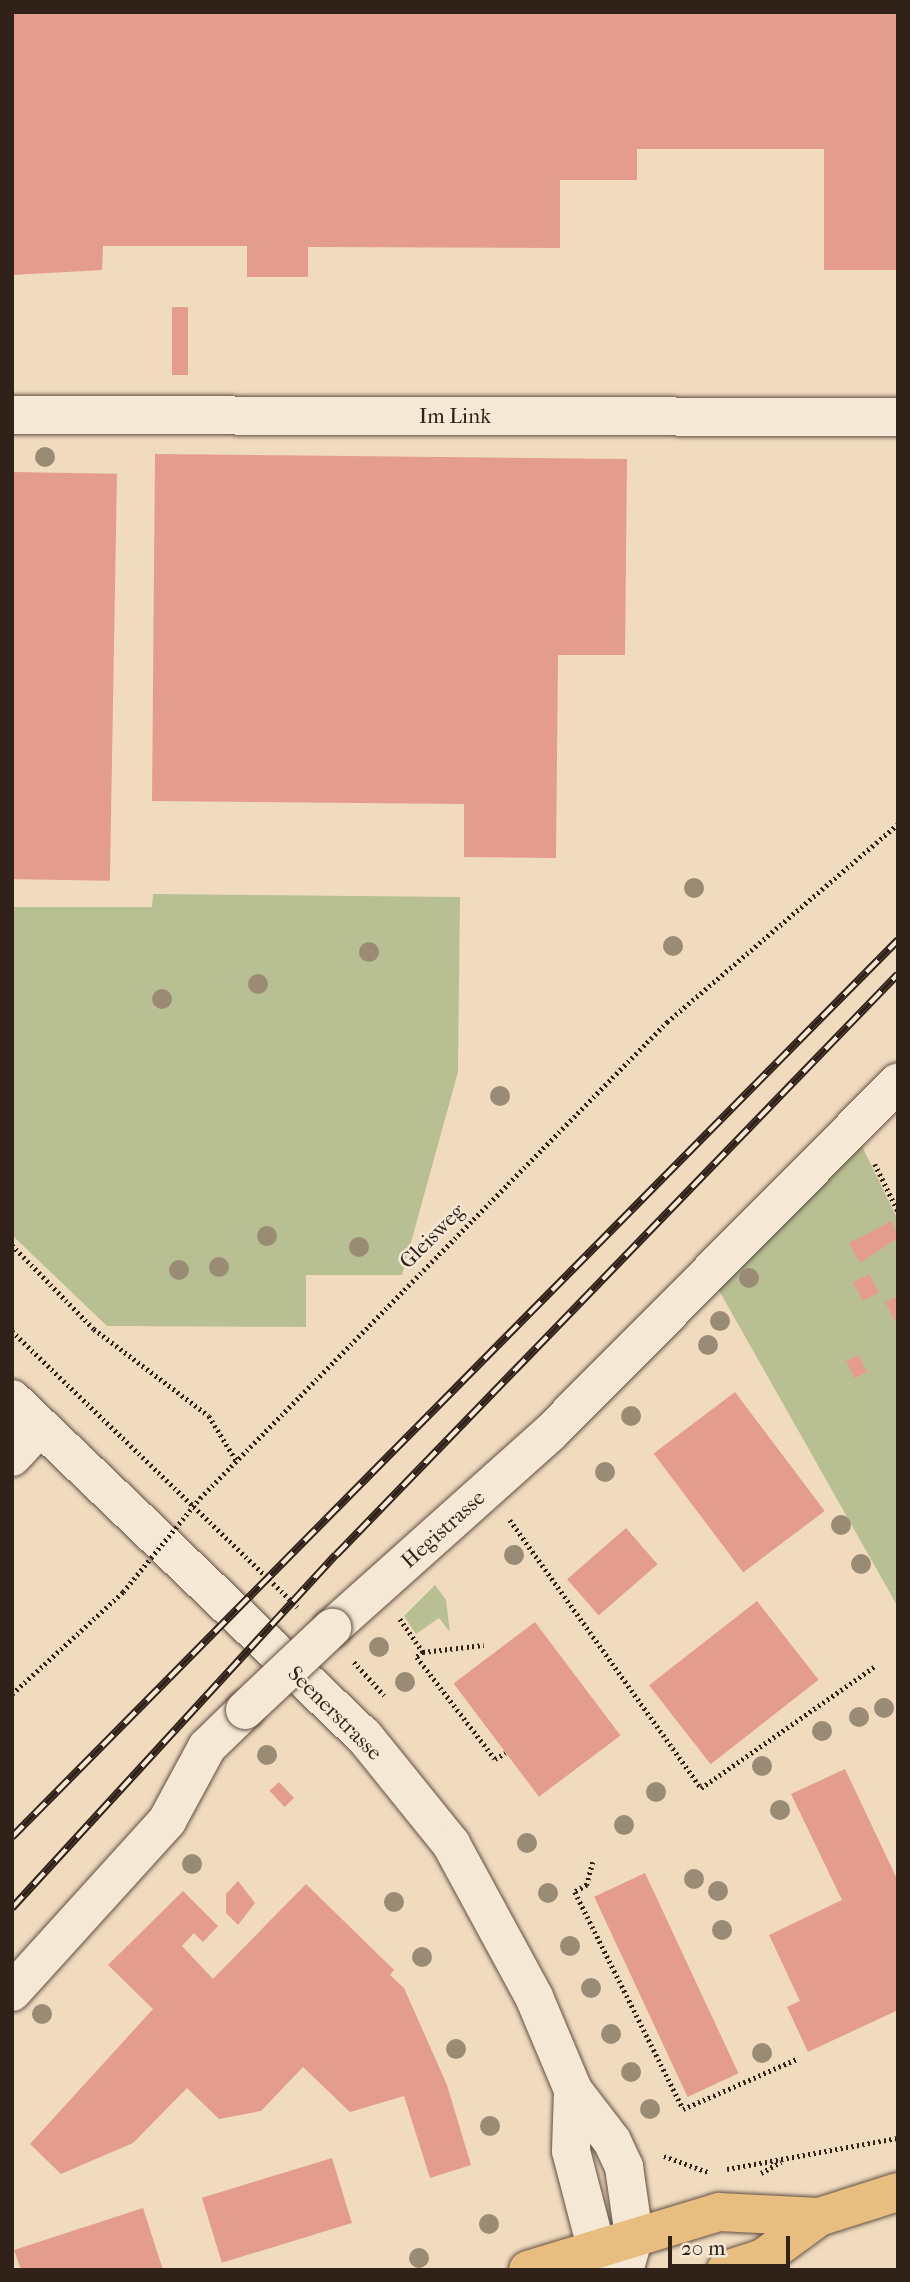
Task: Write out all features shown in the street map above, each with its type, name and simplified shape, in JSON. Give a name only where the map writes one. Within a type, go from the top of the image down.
[{"type":"main road","points":[[726,2270],[763,2258],[819,2217],[898,2192]]},
{"type":"main road","points":[[528,2270],[629,2253],[739,2209],[819,2217]]},
{"type":"street","name":"Im Link","points":[[12,415],[898,417]]},
{"type":"street","name":"Hegistrasse","points":[[12,1992],[167,1821],[207,1747],[332,1628],[550,1433],[898,1083]]},
{"type":"street","name":"Seenerstrasse","points":[[12,1399],[364,1736],[451,1844],[534,1997],[573,2090],[612,2141],[624,2167],[629,2253]]},
{"type":"street","points":[[12,1457],[40,1427]]},
{"type":"street","name":"Seenerstrasse","points":[[573,2090],[571,2151],[598,2259]]},
{"type":"path","name":"Gleisweg","points":[[12,1694],[123,1592],[200,1498],[236,1460],[667,1023],[898,824]]},
{"type":"path","points":[[857,1125],[898,1210]]},
{"type":"path","points":[[12,1245],[93,1329],[209,1416],[236,1460]]},
{"type":"path","points":[[504,1512],[701,1788],[875,1666]]},
{"type":"path","points":[[396,1614],[423,1652]]},
{"type":"path","points":[[484,1646],[423,1652],[417,1657],[495,1759],[505,1753]]},
{"type":"path","points":[[593,1862],[587,1885],[575,1892],[683,2109],[797,2059]]},
{"type":"green space","points":[[153,894],[460,897],[458,1072],[402,1275],[306,1275],[306,1327],[107,1326],[12,1235],[12,907],[152,907]]},
{"type":"green space","points":[[861,1144],[898,1220],[898,1607],[717,1287]]},
{"type":"green space","points":[[435,1585],[446,1600],[450,1632],[439,1618],[416,1634],[404,1616]]},
{"type":"building","points":[[12,12],[898,12],[898,270],[824,270],[824,149],[637,149],[637,180],[560,180],[560,248],[308,247],[308,277],[247,277],[247,246],[103,246],[102,270],[12,275]]},
{"type":"building","points":[[172,307],[188,307],[188,375],[172,375]]},
{"type":"building","points":[[155,454],[627,459],[625,655],[558,655],[556,858],[464,857],[464,804],[152,801]]},
{"type":"building","points":[[12,472],[117,474],[110,881],[12,879]]},
{"type":"building","points":[[892,1221],[898,1238],[860,1263],[849,1243]]},
{"type":"building","points":[[869,1274],[879,1293],[863,1301],[853,1282]]},
{"type":"building","points":[[898,1296],[898,1322],[896,1323],[885,1302]]},
{"type":"building","points":[[859,1355],[867,1372],[854,1378],[846,1361]]},
{"type":"building","points":[[735,1392],[825,1511],[743,1572],[654,1453]]},
{"type":"building","points":[[626,1528],[657,1564],[599,1615],[567,1579]]},
{"type":"building","points":[[757,1601],[819,1680],[711,1764],[649,1685]]},
{"type":"building","points":[[535,1622],[620,1735],[539,1797],[454,1683]]},
{"type":"building","points":[[845,1769],[898,1881],[898,2010],[808,2052],[787,2007],[800,2001],[769,1935],[842,1900],[791,1794]]},
{"type":"building","points":[[279,1782],[294,1798],[284,1807],[269,1791]]},
{"type":"building","points":[[645,1873],[738,2073],[688,2097],[594,1897]]},
{"type":"building","points":[[238,1881],[255,1903],[238,1925],[226,1913],[226,1894]]},
{"type":"building","points":[[306,1884],[394,1970],[390,1975],[404,1988],[447,2085],[471,2165],[430,2178],[404,2096],[350,2112],[303,2067],[261,2111],[219,2119],[187,2088],[133,2143],[61,2174],[30,2144],[153,2009],[108,1965],[183,1891],[218,1926],[203,1942],[194,1933],[182,1946],[213,1979]]},
{"type":"building","points":[[332,2158],[352,2223],[222,2263],[202,2198]]},
{"type":"building","points":[[143,2208],[163,2270],[21,2270],[14,2250]]},
{"type":"railway","points":[[12,1837],[898,940]]},
{"type":"railway","points":[[12,1908],[336,1555],[898,974]]}]
